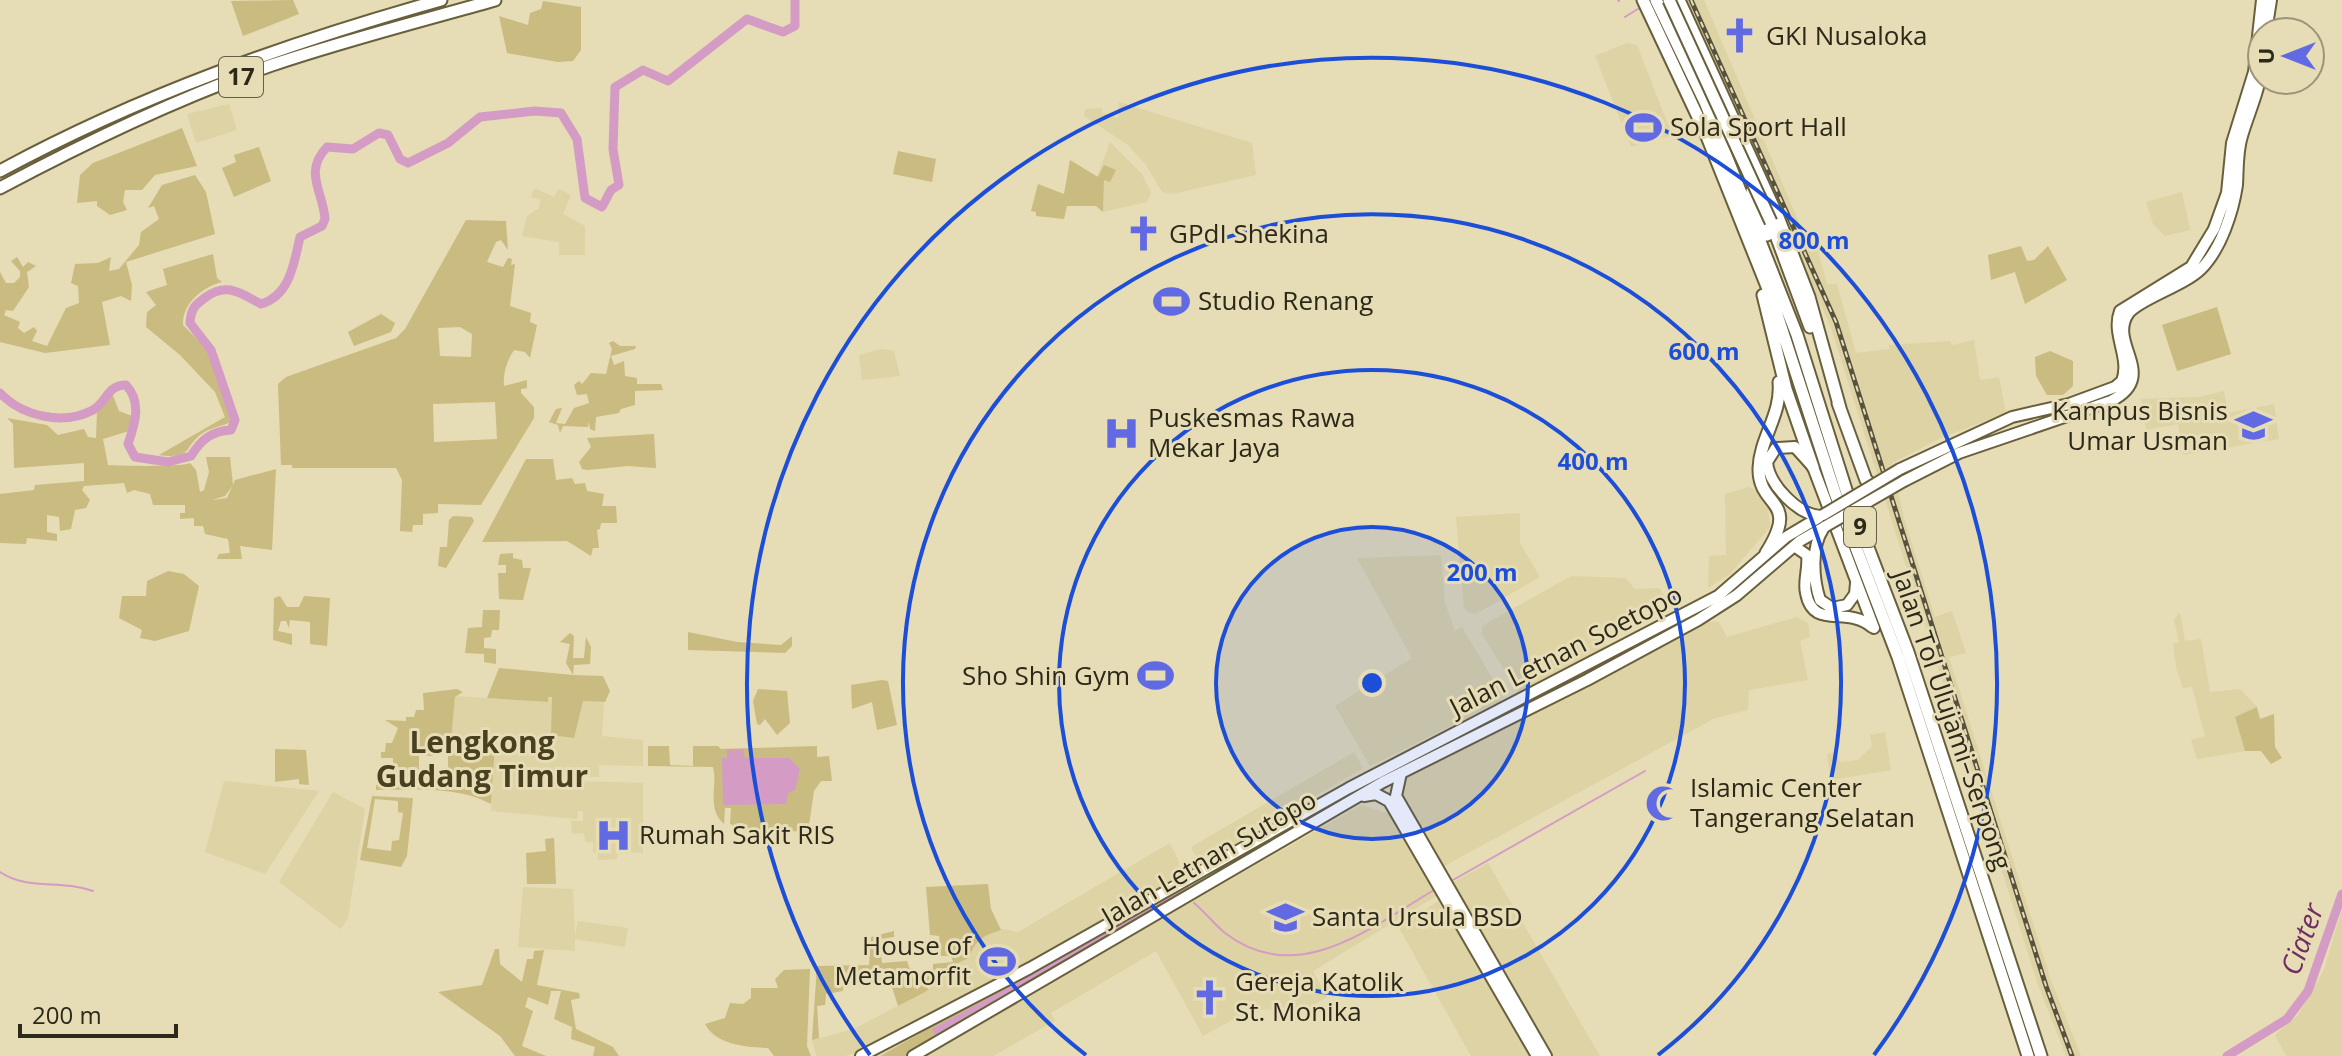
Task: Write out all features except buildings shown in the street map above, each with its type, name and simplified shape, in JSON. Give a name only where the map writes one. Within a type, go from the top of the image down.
[{"type":"highway","name":"17","points":[[0,171],[62,137],[240,62],[342,27],[441,0]]},
{"type":"highway","name":"17","points":[[0,188],[68,152],[190,96],[343,42],[495,0]]},
{"type":"highway","points":[[1662,3],[1707,62],[1799,270],[1840,408]]},
{"type":"highway","points":[[1662,3],[1771,222],[1866,480],[1872,485]]},
{"type":"highway","name":"Jalan Tol Ulujami–Serpong","points":[[1662,3],[1772,299],[1835,493],[1898,657],[2028,1056]]},
{"type":"highway","name":"Jalan Tol Ulujami–Serpong","points":[[1662,3],[1797,335],[1846,490],[1908,652],[2041,1056]]},
{"type":"highway","points":[[1707,62],[1764,226],[1797,335]]},
{"type":"highway","points":[[1739,213],[1777,356],[1813,467]]},
{"type":"highway","points":[[1766,553],[1780,525],[1777,506],[1761,481],[1759,468],[1779,402],[1777,356]]},
{"type":"main road","points":[[1824,521],[1809,515],[1772,479],[1767,462],[1776,448],[1790,446],[1803,453],[1813,467],[1856,577],[1874,628],[1856,615],[1828,617],[1815,610],[1805,590],[1807,555],[1794,546],[1824,521],[1872,485],[1900,469],[2025,412],[2069,404],[2115,387],[2122,381],[2124,364],[2117,325],[2120,311],[2129,302],[2184,272],[2199,257],[2224,203],[2252,80],[2262,0]]},
{"type":"main road","points":[[1856,577],[1855,594],[1847,605],[1832,608],[1820,600],[1816,550],[1824,521],[1959,453],[2123,395],[2133,381],[2124,331],[2126,317],[2135,307],[2191,277],[2211,255],[2232,208],[2238,135],[2256,96]]},
{"type":"main road","points":[[2191,277],[2209,278]]},
{"type":"main road","points":[[2004,422],[2027,417],[2032,424],[2027,430]]},
{"type":"main road","name":"Jalan Letnan Soetopo","points":[[1315,807],[1718,596],[1766,553],[1824,521]]},
{"type":"main road","name":"Jalan Letnan Soetopo","points":[[1533,707],[1737,595],[1794,546]]},
{"type":"main road","points":[[1591,663],[1598,674]]},
{"type":"main road","name":"Jalan Letnan Sutopo","points":[[913,1056],[1356,798],[1533,707]]},
{"type":"main road","points":[[1401,773],[1396,796],[1523,1023],[1537,1056]]},
{"type":"main road","points":[[1356,798],[1376,794],[1389,801],[1546,1056]]},
{"type":"main road","name":"Jalan Letnan Sutopo","points":[[861,1056],[1030,968],[1315,807]]},
{"type":"shaded area","points":[[293,0],[299,14],[243,36],[231,1]]},
{"type":"shaded area","points":[[1687,0],[1704,0],[1809,246],[1817,247],[1827,284],[1837,284],[1856,353],[1889,349],[1889,345],[1950,341],[1952,345],[1974,340],[1980,380],[1999,377],[2006,413],[1941,438],[1892,463],[1904,518],[1935,617],[1952,611],[1966,653],[1949,657],[2051,980],[2081,1056],[2066,1056],[2037,982],[1831,328]]},
{"type":"shaded area","points":[[543,1],[581,7],[581,50],[573,61],[558,62],[507,53],[499,16],[528,25],[530,13],[541,9]]},
{"type":"shaded area","points":[[1627,43],[1637,45],[1672,135],[1631,147],[1595,56]]},
{"type":"shaded area","points":[[1119,102],[1252,143],[1256,175],[1172,194],[1162,192],[1146,165],[1128,145],[1084,116],[1085,109],[1102,108],[1102,113],[1118,118]]},
{"type":"shaded area","points":[[229,104],[237,130],[196,143],[187,114]]},
{"type":"shaded area","points":[[182,128],[197,166],[155,175],[142,190],[125,190],[123,202],[127,210],[110,215],[97,206],[97,201],[77,203],[80,175],[93,163]]},
{"type":"shaded area","points":[[1110,142],[1142,174],[1151,193],[1147,202],[1103,212],[1104,181],[1097,177]]},
{"type":"shaded area","points":[[259,147],[271,181],[234,197],[222,168],[236,162],[234,155]]},
{"type":"shaded area","points":[[898,151],[936,159],[932,182],[893,174]]},
{"type":"shaded area","points":[[1070,160],[1098,177],[1104,165],[1116,170],[1110,182],[1104,180],[1103,212],[1096,206],[1067,206],[1064,219],[1036,216],[1036,212],[1031,211],[1038,184],[1064,194]]},
{"type":"shaded area","points":[[195,175],[206,192],[215,234],[126,262],[132,285],[131,301],[121,296],[102,302],[110,345],[45,353],[0,342],[0,272],[6,283],[14,283],[20,277],[20,271],[11,261],[17,257],[23,267],[28,262],[36,266],[27,272],[29,287],[13,311],[6,310],[4,315],[20,322],[18,328],[24,333],[34,327],[37,331],[32,341],[47,346],[66,308],[79,303],[78,286],[71,283],[75,264],[98,263],[111,257],[109,271],[119,269],[139,245],[141,232],[159,219],[154,206],[148,208],[162,185]]},
{"type":"shaded area","points":[[534,188],[554,197],[559,189],[571,195],[563,214],[585,226],[585,255],[559,255],[559,242],[522,236],[527,216],[539,208],[540,200],[531,197]]},
{"type":"shaded area","points":[[2182,192],[2190,230],[2165,236],[2153,224],[2146,202]]},
{"type":"shaded area","points":[[466,220],[506,221],[508,250],[501,240],[496,242],[487,262],[503,267],[508,258],[512,259],[511,265],[515,264],[510,306],[531,313],[530,322],[537,325],[530,358],[525,352],[514,350],[506,368],[504,386],[527,380],[527,388],[521,389],[521,393],[534,407],[534,418],[481,505],[438,504],[438,513],[423,514],[423,525],[413,525],[412,532],[400,531],[402,480],[396,468],[292,468],[292,465],[281,465],[278,384],[286,377],[396,338],[405,329]],"holes":[[[460,327],[472,334],[471,357],[440,356],[438,328]],[[495,402],[497,439],[434,442],[433,404]]]},
{"type":"shaded area","points":[[2021,246],[2027,261],[2034,260],[2048,246],[2067,280],[2025,304],[2015,272],[1991,280],[1988,255]]},
{"type":"shaded area","points":[[213,254],[217,278],[222,282],[195,297],[186,310],[183,325],[210,352],[231,422],[206,431],[183,453],[159,455],[225,417],[215,392],[180,355],[146,327],[147,312],[156,305],[146,292],[167,285],[163,269]]},
{"type":"shaded area","points":[[2217,307],[2231,354],[2177,371],[2162,325]]},
{"type":"shaded area","points":[[381,314],[395,323],[391,332],[354,346],[348,332]]},
{"type":"shaded area","points":[[613,341],[620,346],[636,346],[635,349],[611,356],[614,365],[624,361],[625,376],[637,378],[637,384],[661,384],[663,390],[635,391],[635,405],[621,409],[619,413],[596,417],[595,431],[590,429],[589,422],[588,427],[563,426],[560,433],[558,425],[549,422],[556,409],[562,408],[556,423],[565,424],[574,408],[589,403],[587,394],[577,395],[574,385],[579,381],[582,384],[591,373],[606,374],[612,349],[609,343]]},
{"type":"shaded area","points":[[881,349],[894,351],[900,376],[862,380],[859,355]]},
{"type":"shaded area","points":[[2050,351],[2073,361],[2073,386],[2063,395],[2047,395],[2036,376],[2035,357]]},
{"type":"shaded area","points":[[2224,391],[2228,413],[2274,404],[2279,439],[2183,455],[2178,424],[2146,430],[2141,399],[2199,397]]},
{"type":"shaded area","points":[[112,393],[119,411],[132,416],[129,431],[103,439],[108,465],[190,463],[196,470],[200,492],[204,490],[209,472],[206,457],[230,457],[233,485],[235,480],[276,469],[272,550],[240,546],[242,559],[217,559],[219,554],[230,553],[228,539],[205,534],[203,526],[194,526],[194,518],[180,519],[180,513],[185,513],[185,505],[153,505],[150,494],[134,490],[127,493],[124,483],[84,486],[82,490],[90,500],[86,508],[75,510],[71,529],[60,531],[59,517],[47,515],[47,532],[57,534],[57,541],[27,538],[26,544],[0,543],[0,494],[34,490],[35,485],[84,481],[84,463],[14,468],[13,424],[7,418],[47,425],[58,435],[84,429],[88,437],[96,438],[97,413]]},
{"type":"shaded area","points":[[654,434],[656,468],[627,466],[588,470],[582,469],[579,462],[591,447],[587,438]]},
{"type":"shaded area","points":[[526,459],[553,459],[556,480],[572,478],[575,484],[585,483],[587,491],[604,494],[602,506],[616,506],[617,523],[601,523],[597,530],[599,548],[593,548],[591,556],[567,541],[482,542]]},
{"type":"shaded area","points":[[1749,487],[1756,490],[1768,507],[1770,527],[1730,574],[1708,588],[1709,556],[1726,555],[1725,494]]},
{"type":"shaded area","points":[[1520,513],[1520,543],[1540,577],[1476,614],[1469,613],[1464,608],[1456,517]]},
{"type":"shaded area","points":[[453,516],[472,517],[474,521],[446,568],[438,566],[440,547],[447,547],[449,520]]},
{"type":"shaded area","points":[[513,553],[513,558],[522,560],[523,568],[531,568],[523,600],[499,599],[498,573],[506,573],[506,565],[498,565],[500,554]]},
{"type":"shaded area","points":[[1441,555],[1445,603],[1455,631],[1462,627],[1503,696],[1501,701],[1370,766],[1335,706],[1412,658],[1357,558]]},
{"type":"shaded area","points":[[168,571],[184,574],[199,586],[189,631],[155,641],[140,638],[142,630],[119,618],[122,596],[146,596],[147,581]]},
{"type":"shaded area","points":[[1571,576],[1626,578],[1635,589],[1659,588],[1664,595],[1601,633],[1608,648],[1518,692],[1482,634],[1482,626]]},
{"type":"shaded area","points":[[280,596],[287,607],[299,607],[304,596],[330,598],[327,646],[310,644],[310,622],[290,620],[289,628],[286,621],[281,621],[278,631],[292,634],[292,645],[273,640],[274,598]]},
{"type":"shaded area","points":[[483,610],[500,610],[499,630],[492,630],[491,637],[484,638],[484,648],[496,649],[496,664],[484,662],[484,654],[465,653],[468,628],[482,627]]},
{"type":"shaded area","points":[[2180,613],[2185,641],[2201,639],[2210,692],[2240,689],[2257,707],[2235,717],[2245,751],[2197,759],[2191,740],[2205,736],[2192,687],[2183,688],[2176,667],[2173,644],[2179,642],[2174,619]]},
{"type":"shaded area","points":[[1797,617],[1808,623],[1810,637],[1800,641],[1808,680],[1749,690],[1748,710],[1715,718],[1439,869],[1399,791],[1402,780],[1701,621],[1719,622],[1727,637]]},
{"type":"shaded area","points":[[688,632],[737,642],[781,645],[792,636],[792,646],[785,653],[688,650]]},
{"type":"shaded area","points":[[570,633],[574,636],[573,658],[584,658],[586,637],[591,647],[590,664],[574,665],[573,675],[566,663],[570,644],[560,642]]},
{"type":"shaded area","points":[[499,668],[603,676],[610,691],[605,702],[583,701],[574,738],[551,735],[552,697],[548,697],[548,702],[487,698]]},
{"type":"shaded area","points":[[888,681],[897,725],[877,730],[872,702],[852,709],[851,685]]},
{"type":"shaded area","points":[[457,689],[463,692],[455,697],[451,740],[495,745],[491,804],[450,792],[376,790],[376,785],[386,784],[386,779],[382,778],[385,766],[393,764],[393,758],[381,758],[381,752],[385,752],[386,743],[392,743],[398,728],[385,720],[406,721],[406,717],[414,717],[416,710],[424,710],[423,693]],"holes":[[[434,746],[448,746],[448,786],[432,787],[432,778],[419,778],[419,756],[433,756]]]},
{"type":"shaded area","points":[[758,689],[787,691],[790,723],[777,735],[765,719],[760,725],[757,724],[753,701]]},
{"type":"shaded area","points":[[455,696],[547,702],[548,697],[604,703],[602,736],[643,740],[643,766],[599,765],[599,777],[546,776],[545,780],[643,783],[643,853],[618,852],[617,859],[598,860],[598,853],[593,853],[593,842],[585,842],[584,833],[572,834],[571,821],[583,821],[583,811],[578,811],[577,819],[491,811],[495,745],[451,741]]},
{"type":"shaded area","points":[[2257,707],[2260,719],[2274,714],[2275,747],[2282,758],[2271,764],[2261,751],[2245,751],[2235,717]]},
{"type":"shaded area","points":[[1885,732],[1891,770],[1831,780],[1827,754],[1836,752],[1840,762],[1858,760],[1872,746],[1870,735]]},
{"type":"shaded area","points":[[648,746],[669,746],[670,765],[693,766],[693,746],[718,746],[721,749],[817,746],[817,757],[829,756],[832,781],[821,781],[814,791],[808,832],[741,828],[730,824],[731,808],[725,808],[724,824],[715,811],[713,767],[648,766]]},
{"type":"shaded area","points":[[275,749],[306,750],[309,785],[299,784],[299,779],[275,782]]},
{"type":"shaded area","points":[[727,749],[734,749],[734,758],[735,749],[744,749],[744,757],[740,758],[789,758],[800,769],[795,790],[788,793],[786,804],[723,805],[722,758],[727,758]]},
{"type":"shaded area","points":[[1354,752],[1363,768],[1205,861],[1195,855],[1191,847]]},
{"type":"shaded area","points":[[224,781],[319,791],[265,874],[205,852]]},
{"type":"shaded area","points":[[333,792],[365,809],[348,918],[341,929],[279,882]]},
{"type":"shaded area","points":[[372,796],[413,798],[407,856],[401,867],[360,860]],"holes":[[[375,799],[398,801],[398,812],[403,813],[399,840],[392,841],[391,851],[367,848]]]},
{"type":"shaded area","name":"Santa Ursula BSD","points":[[1361,805],[1391,814],[1438,895],[1313,971],[1327,997],[1307,1009],[1250,1010],[1203,1036],[1156,951],[1051,1013],[1055,1021],[993,1056],[923,1056]]},
{"type":"shaded area","points":[[554,838],[556,884],[527,884],[526,853],[546,851],[545,839]]},
{"type":"shaded area","points":[[1170,843],[1179,862],[1178,875],[1104,922],[885,1043],[845,1056],[816,1056],[812,1040],[854,1029],[926,991],[933,974],[969,958],[973,946],[984,935],[1002,929],[1018,932]]},
{"type":"shaded area","points":[[1488,863],[1600,1056],[1549,1056],[1450,884]]},
{"type":"shaded area","points":[[988,884],[991,909],[1001,930],[981,939],[969,958],[933,974],[927,991],[898,1006],[888,975],[844,977],[843,991],[826,994],[825,1005],[817,1006],[819,1038],[812,1040],[817,966],[869,965],[871,937],[894,931],[894,937],[880,939],[882,963],[907,961],[917,990],[933,970],[933,964],[953,962],[951,956],[941,956],[939,936],[930,935],[926,887]]},
{"type":"shaded area","points":[[523,887],[573,889],[575,935],[578,921],[628,928],[625,947],[575,939],[575,951],[518,947]]},
{"type":"shaded area","points":[[1442,899],[1529,1056],[1471,1056],[1398,926]]},
{"type":"shaded area","points":[[2342,909],[2342,1056],[2286,1056],[2275,1035],[2298,1015],[2324,970]]},
{"type":"shaded area","points":[[495,949],[499,949],[500,964],[522,982],[527,959],[533,959],[534,951],[544,950],[537,985],[579,993],[580,998],[571,1000],[576,1029],[613,1047],[619,1056],[593,1056],[595,1047],[571,1039],[572,1027],[554,1019],[561,991],[551,991],[548,1005],[528,997],[525,1007],[533,1011],[522,1046],[546,1056],[515,1056],[500,1036],[438,992],[482,985]]},
{"type":"shaded area","points":[[810,969],[807,1046],[811,1056],[774,1056],[768,1048],[732,1044],[716,1036],[705,1024],[725,1018],[730,1003],[743,1004],[751,998],[751,988],[778,988],[775,979],[784,970]]},
{"type":"shaded area","points":[[1026,973],[1032,985],[905,1056],[880,1056]]},
{"type":"shaded area","points":[[1027,977],[1029,981],[935,1035],[932,1029]]},
{"type":"waterway","points":[[0,393],[31,413],[56,418],[93,410],[111,391],[126,385],[136,406],[128,444],[135,457],[168,462],[191,456],[207,437],[231,430],[235,420],[211,350],[190,323],[193,310],[206,297],[220,290],[234,291],[261,304],[271,300],[285,286],[300,237],[322,226],[325,219],[315,173],[320,156],[327,147],[353,149],[379,133],[388,135],[400,159],[408,163],[448,143],[480,117],[535,111],[561,113],[577,139],[585,198],[602,207],[611,190],[619,185],[613,149],[615,87],[643,70],[668,81],[747,19],[783,32],[795,26],[795,0]]},
{"type":"waterway","points":[[1625,17],[1641,7]]},
{"type":"waterway","points":[[1453,880],[1645,771]]},
{"type":"waterway","points":[[0,872],[22,881],[93,891]]},
{"type":"waterway","points":[[1017,984],[1185,889]]},
{"type":"waterway","points":[[1194,903],[1225,933],[1252,949],[1280,955],[1307,954],[1359,935],[1434,890]]},
{"type":"waterway","name":"Ciater","points":[[2227,1056],[2287,1019],[2308,991],[2342,894]]},
{"type":"railway","points":[[1691,0],[1836,322],[2046,986],[2072,1056]]},
{"type":"place","name":"GKI Nusaloka","points":[[1740,36]]},
{"type":"place","name":"Sola Sport Hall","points":[[1644,127]]},
{"type":"place","name":"GPdI Shekina","points":[[1143,234]]},
{"type":"place","name":"Studio Renang","points":[[1172,301]]},
{"type":"place","name":"Kampus Bisnis Umar Usman","points":[[2254,426]]},
{"type":"place","name":"Puskesmas Rawa Mekar Jaya","points":[[1122,433]]},
{"type":"place","name":"Sho Shin Gym","points":[[1156,676]]},
{"type":"place","name":"Islamic Center Tangerang Selatan","points":[[1664,803]]},
{"type":"place","name":"Rumah Sakit RIS","points":[[613,835]]},
{"type":"place","name":"Santa Ursula BSD","points":[[1286,917]]},
{"type":"place","name":"House of Metamorfit","points":[[997,961]]},
{"type":"place","name":"Gereja Katolik St. Monika","points":[[1209,997]]},
{"type":"district","name":"Lengkong Gudang Timur","points":[[482,760]]}]
